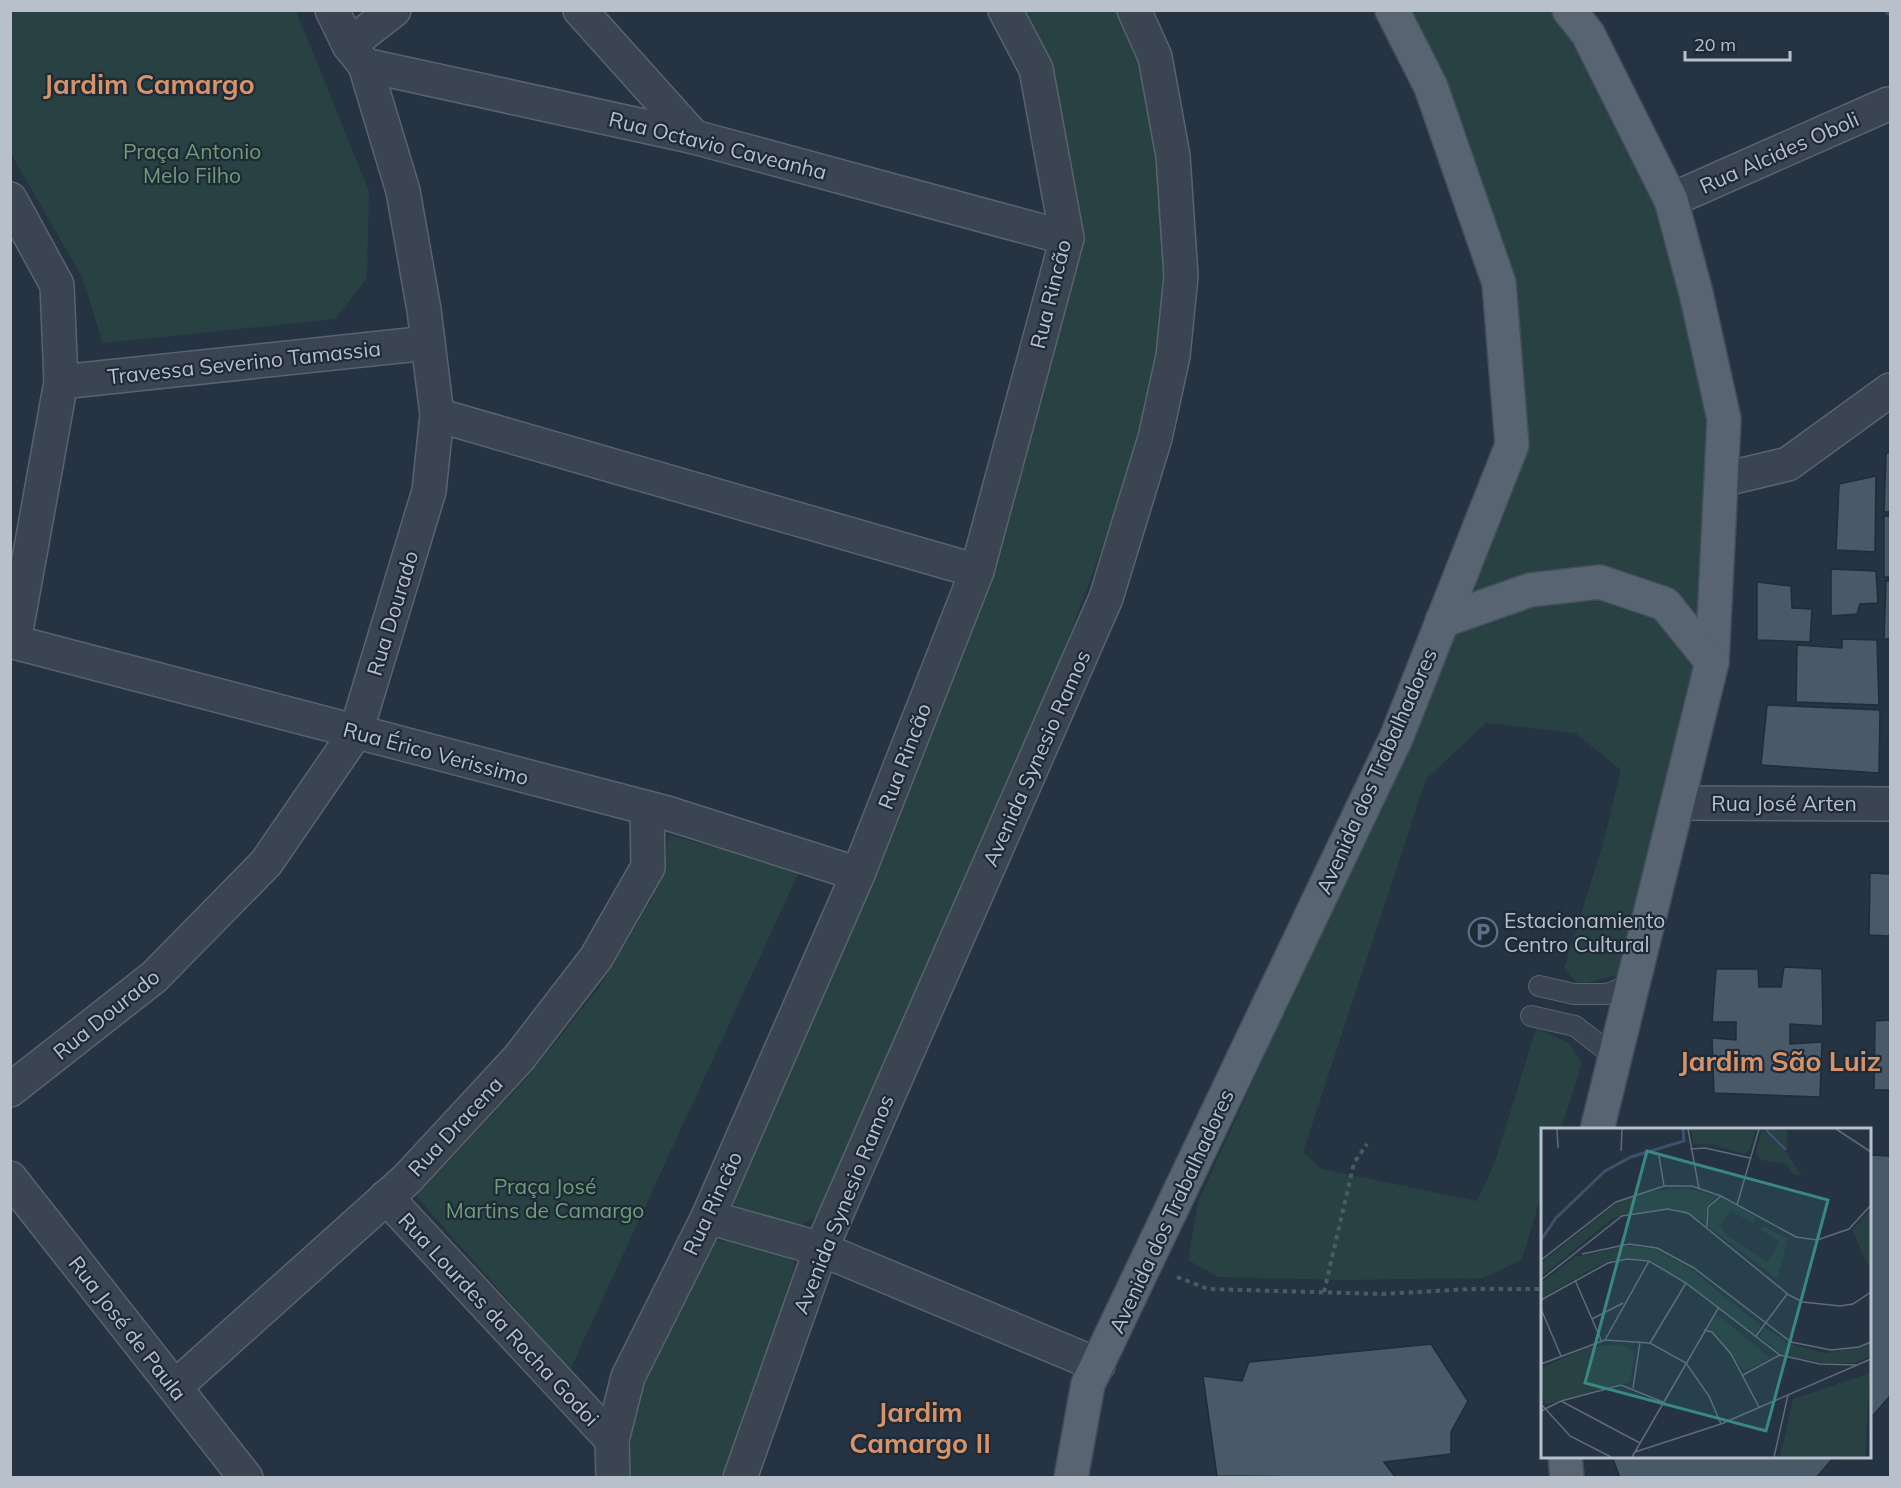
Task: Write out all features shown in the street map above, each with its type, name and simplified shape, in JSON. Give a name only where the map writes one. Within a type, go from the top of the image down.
[{"type":"main road","name":"Avenida dos Trabalhadores","points":[[1071,1478],[1088,1384],[1397,736],[1512,444],[1499,283],[1431,87],[1392,10]]},
{"type":"main road","points":[[1569,10],[1588,34],[1671,200],[1696,293],[1724,419],[1712,662],[1597,1128]]},
{"type":"main road","points":[[1442,621],[1530,590],[1600,582],[1665,604],[1712,662]]},
{"type":"main road","points":[[1564,1458],[1567,1478]]},
{"type":"street","name":"Rua Dourado","points":[[10,1090],[154,977],[266,863],[356,732],[429,491],[437,415],[428,343],[403,191],[357,55],[332,10]]},
{"type":"street","points":[[357,55],[394,10]]},
{"type":"street","points":[[580,10],[694,136]]},
{"type":"street","name":"Rua Rincão","points":[[613,1478],[612,1440],[628,1377],[708,1217],[858,873],[977,571],[1067,238],[1036,69],[1005,10]]},
{"type":"street","name":"Avenida Synesio Ramos","points":[[740,1478],[821,1249],[1106,598],[1155,438],[1173,356],[1181,276],[1173,156],[1155,57],[1134,10]]},
{"type":"street","name":"Rua Octavio Caveanha","points":[[357,55],[694,136],[1067,238]]},
{"type":"street","name":"Rua Alcides Oboli","points":[[1671,200],[1888,104]]},
{"type":"street","points":[[10,200],[57,285],[61,382],[12,642]]},
{"type":"street","name":"Travessa Severino Tamassia","points":[[61,382],[428,343]]},
{"type":"street","points":[[1721,480],[1788,464],[1890,390]]},
{"type":"street","points":[[437,415],[977,571]]},
{"type":"street","name":"Rua Érico Verissimo","points":[[12,642],[648,808],[858,873]]},
{"type":"street","name":"Rua José Arten","points":[[1677,803],[1890,804]]},
{"type":"street","name":"Rua Dracena","points":[[175,1387],[407,1179],[519,1058],[596,958],[648,867],[648,808]]},
{"type":"street","name":"Rua José de Paula","points":[[10,1178],[246,1478]]},
{"type":"street","name":"Rua Lourdes da Rocha Godoi","points":[[386,1197],[612,1440]]},
{"type":"street","points":[[708,1217],[821,1249],[1098,1365]]},
{"type":"lane","points":[[1539,986],[1574,994],[1608,994],[1633,983]]},
{"type":"lane","points":[[1531,1016],[1575,1026],[1606,1050],[1612,1068]]},
{"type":"path","points":[[1324,1292],[1354,1163],[1367,1144]]},
{"type":"path","points":[[1146,1264],[1208,1289],[1382,1294],[1541,1288]]},
{"type":"green space","name":"Praça Antonio Melo Filho","points":[[10,11],[296,11],[369,191],[367,278],[335,319],[103,343],[82,277],[11,154]]},
{"type":"green space","points":[[1024,11],[1119,11],[1134,44],[1159,150],[1166,255],[1154,390],[1101,551],[1033,732],[831,1206],[795,1230],[752,1220],[725,1196],[1079,256]]},
{"type":"green space","points":[[1408,11],[1550,11],[1577,44],[1660,205],[1703,375],[1711,457],[1704,627],[1665,586],[1588,568],[1474,600],[1517,306],[1467,134]]},
{"type":"green space","points":[[1620,598],[1665,622],[1701,660],[1625,973],[1579,985],[1564,968],[1602,847],[1621,770],[1575,733],[1486,723],[1426,779],[1303,1152],[1322,1169],[1477,1201],[1495,1162],[1536,1028],[1569,1043],[1582,1063],[1561,1128],[1541,1128],[1541,1195],[1522,1260],[1483,1278],[1346,1280],[1218,1277],[1188,1260],[1198,1202],[1445,659],[1451,628],[1545,600]]},
{"type":"green space","name":"Praça José Martins de Camargo","points":[[669,835],[800,870],[570,1370],[416,1196],[523,1082],[599,988],[653,897]]},
{"type":"green space","points":[[714,1241],[757,1243],[794,1260],[792,1286],[726,1477],[622,1478],[636,1394]]},
{"type":"building","points":[[1890,451],[1890,512],[1884,512],[1886,454]]},
{"type":"building","points":[[1876,476],[1875,552],[1836,550],[1839,484]]},
{"type":"building","points":[[1884,516],[1890,516],[1890,577],[1884,577]]},
{"type":"building","points":[[1831,569],[1876,571],[1878,603],[1860,604],[1857,614],[1831,616]]},
{"type":"building","points":[[1886,581],[1890,581],[1890,639],[1884,639]]},
{"type":"building","points":[[1757,582],[1791,586],[1792,608],[1812,609],[1810,642],[1757,640]]},
{"type":"building","points":[[1842,639],[1877,640],[1879,705],[1796,702],[1797,645],[1842,648]]},
{"type":"building","points":[[1767,705],[1880,710],[1879,773],[1761,765]]},
{"type":"building","points":[[1870,873],[1890,874],[1890,936],[1869,935]]},
{"type":"building","name":"Jardim São Luiz","points":[[1784,967],[1822,969],[1823,1026],[1790,1024],[1790,1044],[1822,1042],[1820,1097],[1714,1093],[1712,1038],[1736,1040],[1736,1022],[1712,1022],[1716,969],[1758,969],[1759,987],[1781,987]]},
{"type":"building","points":[[1890,1020],[1890,1090],[1874,1090],[1875,1021]]},
{"type":"building","points":[[1871,1155],[1890,1156],[1890,1396],[1871,1418]]},
{"type":"building","points":[[1431,1344],[1468,1401],[1451,1432],[1451,1454],[1384,1462],[1396,1478],[1217,1476],[1203,1376],[1242,1381],[1249,1362]]},
{"type":"building","points":[[1613,1458],[1833,1458],[1816,1478],[1620,1478]]},
{"type":"place","name":"Estacionamiento Centro Cultural","points":[[1483,932]]},
{"type":"district","name":"Jardim Camargo","points":[[149,84]]},
{"type":"district","name":"Jardim São Luiz","points":[[1780,1061]]},
{"type":"district","name":"Jardim Camargo II","points":[[920,1428]]}]
